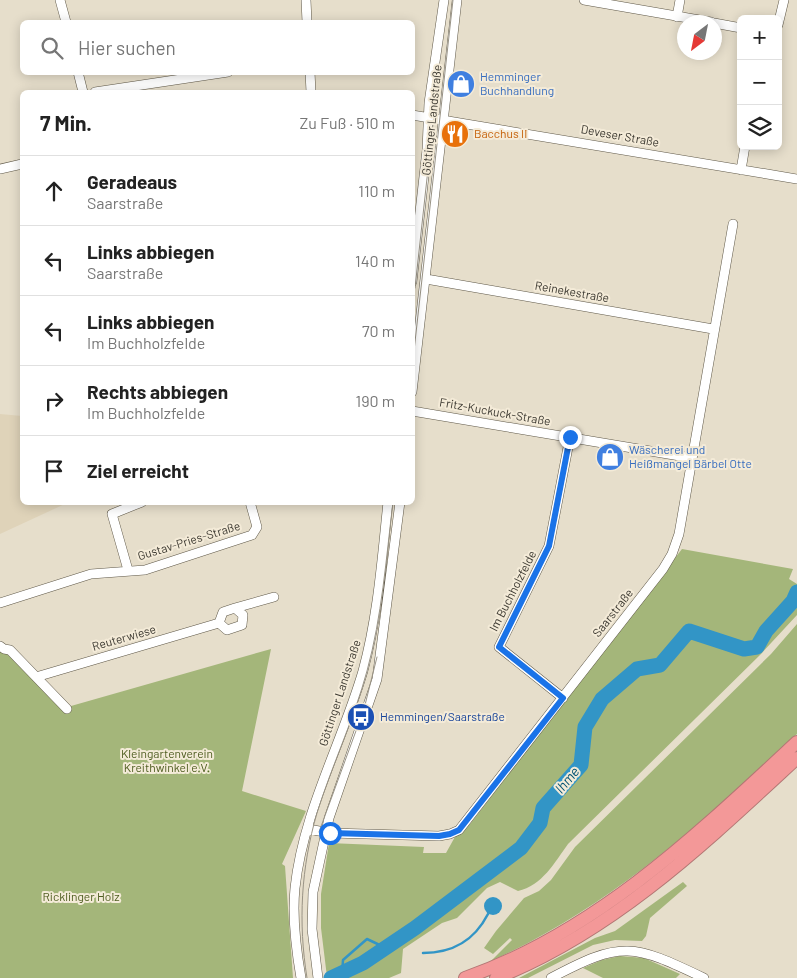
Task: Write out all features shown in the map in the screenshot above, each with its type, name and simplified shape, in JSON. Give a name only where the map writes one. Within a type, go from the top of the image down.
[{"type":"highway","points":[[465,978],[546,942],[606,904],[673,854],[797,742]]},
{"type":"highway","points":[[496,978],[553,952],[639,897],[725,825],[797,758]]},
{"type":"street","points":[[60,0],[65,20]]},
{"type":"street","points":[[306,0],[307,20]]},
{"type":"street","name":"Göttinger Landstraße","points":[[415,368],[426,279],[438,118],[444,0]]},
{"type":"street","name":"Göttinger Landstraße","points":[[415,263],[457,0]]},
{"type":"street","points":[[584,0],[677,17]]},
{"type":"street","points":[[677,15],[680,0]]},
{"type":"street","points":[[780,15],[784,0]]},
{"type":"street","points":[[722,24],[737,27]]},
{"type":"street","points":[[79,75],[82,90]]},
{"type":"street","points":[[108,90],[208,75]]},
{"type":"street","points":[[310,75],[311,90]]},
{"type":"street","name":"Deveser Straße","points":[[415,115],[797,179]]},
{"type":"street","points":[[741,170],[744,150]]},
{"type":"street","points":[[0,169],[20,164]]},
{"type":"street","name":"Saarstraße","points":[[308,829],[325,833],[439,836],[459,830],[668,562],[679,534],[713,329],[733,224]]},
{"type":"street","name":"Reinekestraße","points":[[426,279],[713,329]]},
{"type":"street","name":"Fritz-Kuckuck-Straße","points":[[415,411],[692,458]]},
{"type":"street","name":"Im Buchholzfelde","points":[[563,698],[499,647],[549,546],[570,437]]},
{"type":"street","name":"Gustav-Pries-Straße","points":[[128,570],[112,514],[134,505]]},
{"type":"street","name":"Gustav-Pries-Straße","points":[[0,604],[91,574],[145,570],[252,535],[258,527],[251,505]]},
{"type":"street","name":"Göttinger Landstraße","points":[[301,974],[294,912],[295,888],[301,852],[363,670],[374,624],[388,505]]},
{"type":"street","name":"Göttinger Landstraße","points":[[318,978],[312,929],[313,892],[325,833],[377,679],[400,505]]},
{"type":"street","name":"Reuterwiese","points":[[219,623],[223,612],[274,597]]},
{"type":"street","name":"Reuterwiese","points":[[219,623],[228,630],[242,625],[243,615],[235,608]]},
{"type":"street","name":"Reuterwiese","points":[[36,677],[219,623]]},
{"type":"street","points":[[0,646],[10,650],[67,709]]},
{"type":"street","points":[[552,978],[585,960],[602,954],[627,950],[655,955],[704,978]]},
{"type":"shaded area","points":[[0,414],[20,416],[20,505],[63,505],[0,534]]},
{"type":"green space","points":[[682,549],[793,569],[789,579],[797,584],[797,615],[760,655],[568,844],[541,879],[527,888],[518,891],[500,882],[487,888],[457,918],[442,923],[403,949],[401,973],[389,978],[338,978],[347,975],[383,952],[497,869],[495,866],[362,961],[345,971],[327,977],[321,928],[321,894],[329,843],[424,847],[423,853],[446,853],[456,835],[470,824]]},
{"type":"green space","points":[[797,624],[797,734],[690,831],[616,889],[535,939],[491,961],[512,940],[510,938],[493,954],[484,948],[524,898],[539,891],[551,880],[575,847],[771,654]]},
{"type":"green space","points":[[271,649],[242,791],[306,811],[282,864],[285,866],[293,978],[0,978],[0,650],[6,653],[64,708]]},
{"type":"green space","points":[[683,882],[687,886],[650,918],[646,936],[642,941],[615,940],[593,945],[528,978],[519,978],[595,938],[615,931]]},
{"type":"green space","points":[[620,956],[644,958],[680,974],[676,978],[603,978],[583,968],[602,960]]},
{"type":"water","points":[[493,897],[499,900],[502,906],[499,912],[493,915],[487,912],[484,906],[487,900]]},
{"type":"waterway","name":"Ihme","points":[[331,978],[363,963],[415,928],[521,848],[540,823],[543,808],[581,765],[585,727],[602,699],[637,669],[660,665],[689,631],[744,649],[757,647],[766,631],[793,601],[797,592]]},
{"type":"waterway","points":[[423,953],[444,951],[462,944],[476,931],[488,914]]},
{"type":"waterway","points":[[342,974],[343,960],[367,939],[386,948]]},
{"type":"tram line","points":[[415,342],[453,0]]},
{"type":"tram line","points":[[415,288],[436,96]]},
{"type":"tram line","points":[[307,978],[302,916],[307,854],[317,813],[356,707],[367,671],[383,587],[393,505]]},
{"type":"tram line","points":[[319,832],[364,709],[377,657]]},
{"type":"place","name":"Hemminger Buchhandlung","points":[[461,84]]},
{"type":"place","name":"Bacchus II","points":[[455,134]]},
{"type":"place","name":"Wäscherei und Heißmangel Bärbel Otte","points":[[610,457]]},
{"type":"place","name":"Hemmingen/Saarstraße","points":[[361,717]]},
{"type":"route","points":[[330,833],[439,836],[459,830],[563,698],[499,647],[543,562],[549,546],[555,525],[570,437]]},
{"type":"park label","name":"Kleingartenverein Kreithwinkel e.V.","points":[[167,761]]},
{"type":"park label","name":"Ricklinger Holz","points":[[81,897]]}]
